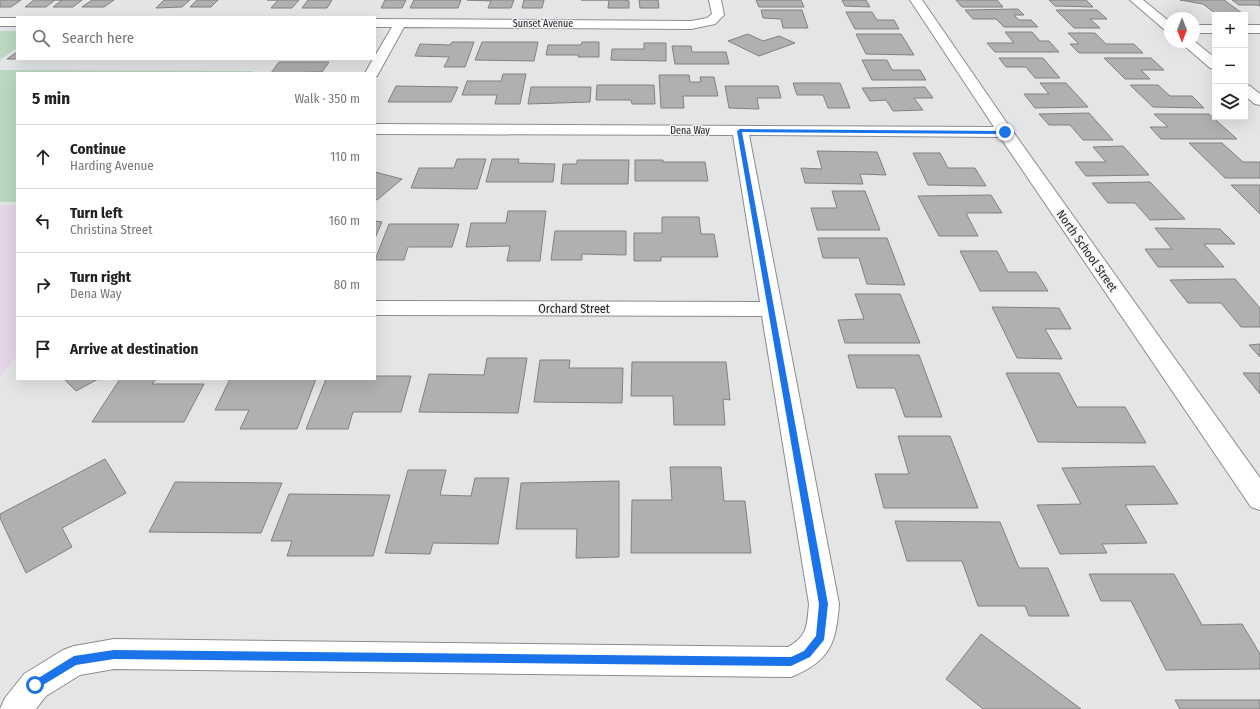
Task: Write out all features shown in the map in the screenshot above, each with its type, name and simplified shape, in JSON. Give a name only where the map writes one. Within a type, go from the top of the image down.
[{"type":"street","name":"Sunset Avenue","points":[[376,23],[691,25],[711,21],[718,15],[715,0]]},
{"type":"street","name":"North School Street","points":[[916,0],[1005,132],[1260,499]]},
{"type":"street","points":[[1136,0],[1164,23]]},
{"type":"street","points":[[0,22],[16,22]]},
{"type":"street","points":[[373,72],[400,23]]},
{"type":"street","points":[[1200,29],[1212,29]]},
{"type":"street","points":[[1248,29],[1260,29]]},
{"type":"street","points":[[1195,48],[1212,62]]},
{"type":"street","points":[[1248,91],[1260,101]]},
{"type":"street","name":"Dena Way","points":[[376,130],[1005,132]]},
{"type":"street","points":[[16,709],[35,685],[74,661],[114,654],[791,662],[807,654],[821,637],[824,604],[740,131]]},
{"type":"street","name":"Orchard Street","points":[[376,308],[772,309]]},
{"type":"shaded area","points":[[0,205],[16,205],[16,357],[0,376]]},
{"type":"green space","points":[[0,31],[16,31],[16,49],[0,60]]},
{"type":"green space","points":[[0,70],[253,71],[16,72],[16,202],[0,202]]},
{"type":"building","points":[[0,0],[21,0],[11,7],[0,7]]},
{"type":"building","points":[[34,0],[55,0],[46,7],[25,7]]},
{"type":"building","points":[[62,0],[82,0],[73,7],[53,7]]},
{"type":"building","points":[[92,0],[114,0],[104,7],[82,7]]},
{"type":"building","points":[[164,0],[190,0],[182,7],[156,8]]},
{"type":"building","points":[[197,0],[218,0],[211,7],[190,7]]},
{"type":"building","points":[[278,0],[299,0],[292,8],[271,8]]},
{"type":"building","points":[[308,0],[332,0],[327,8],[302,8]]},
{"type":"building","points":[[385,0],[406,0],[402,8],[381,8]]},
{"type":"building","points":[[414,0],[461,0],[458,8],[410,8]]},
{"type":"building","points":[[467,0],[514,0],[511,8],[488,8],[491,1]]},
{"type":"building","points":[[524,0],[544,0],[542,8],[522,8]]},
{"type":"building","points":[[609,0],[629,1],[629,8],[608,8]]},
{"type":"building","points":[[639,0],[658,0],[659,8],[640,8]]},
{"type":"building","points":[[756,0],[801,0],[804,7],[759,7]]},
{"type":"building","points":[[842,0],[866,0],[870,7],[845,6]]},
{"type":"building","points":[[956,0],[997,0],[1003,7],[962,7]]},
{"type":"building","points":[[1049,0],[1086,0],[1093,7],[1055,6]]},
{"type":"building","points":[[1180,0],[1224,0],[1241,12],[1214,12],[1203,4]]},
{"type":"building","points":[[1232,0],[1260,0],[1260,6],[1239,5]]},
{"type":"building","points":[[1018,9],[1024,15],[1014,15],[1019,20],[1031,20],[1038,27],[1004,27],[996,19],[973,19],[965,10]]},
{"type":"building","points":[[761,10],[802,10],[808,28],[783,28],[781,19],[763,18]]},
{"type":"building","points":[[1056,10],[1097,10],[1107,19],[1090,19],[1100,28],[1074,28]]},
{"type":"building","points":[[846,12],[872,12],[877,20],[894,20],[899,29],[855,29]]},
{"type":"building","points":[[1005,32],[1032,32],[1040,41],[1049,41],[1059,52],[995,52],[987,43],[1014,43]]},
{"type":"building","points":[[1068,33],[1095,33],[1106,44],[1134,44],[1143,53],[1079,53],[1070,44],[1079,44]]},
{"type":"building","points":[[748,34],[763,41],[779,36],[795,43],[759,56],[728,41]]},
{"type":"building","points":[[856,34],[901,34],[914,55],[866,54]]},
{"type":"building","points":[[452,42],[474,42],[465,67],[444,67],[449,57],[415,56],[420,44],[450,45]]},
{"type":"building","points":[[482,42],[538,42],[534,61],[475,60]]},
{"type":"building","points":[[582,42],[599,42],[599,57],[578,57],[579,55],[546,55],[548,45],[581,45]]},
{"type":"building","points":[[644,43],[666,43],[666,61],[611,60],[612,49],[644,49]]},
{"type":"building","points":[[672,46],[691,46],[692,52],[726,52],[729,64],[675,64]]},
{"type":"building","points":[[16,53],[16,59],[7,59]]},
{"type":"building","points":[[999,58],[1043,58],[1060,78],[1035,78],[1026,67],[1006,67]]},
{"type":"building","points":[[1104,58],[1151,58],[1164,70],[1141,70],[1150,79],[1125,79]]},
{"type":"building","points":[[862,60],[887,60],[892,70],[920,70],[926,80],[872,80]]},
{"type":"building","points":[[279,62],[329,62],[322,72],[272,72]]},
{"type":"building","points":[[503,74],[526,74],[520,104],[495,104],[497,95],[462,95],[467,81],[501,81]]},
{"type":"building","points":[[659,75],[689,75],[690,82],[701,82],[700,77],[714,77],[718,96],[683,96],[684,108],[661,108]]},
{"type":"building","points":[[793,83],[840,83],[850,108],[828,108],[823,95],[797,95]]},
{"type":"building","points":[[1040,83],[1066,83],[1088,107],[1035,108],[1024,94],[1049,94]]},
{"type":"building","points":[[597,85],[654,85],[655,104],[632,104],[631,100],[596,100]]},
{"type":"building","points":[[1130,85],[1158,85],[1170,96],[1192,96],[1204,108],[1153,107]]},
{"type":"building","points":[[396,86],[458,87],[451,102],[388,102]]},
{"type":"building","points":[[725,86],[778,86],[781,98],[757,98],[759,109],[729,108]]},
{"type":"building","points":[[531,87],[591,87],[590,102],[528,104]]},
{"type":"building","points":[[925,87],[933,98],[914,98],[923,110],[893,111],[886,100],[870,101],[862,88]]},
{"type":"building","points":[[1089,113],[1113,140],[1083,140],[1070,125],[1049,125],[1039,114]]},
{"type":"building","points":[[1154,114],[1209,114],[1212,117],[1212,120],[1216,120],[1237,139],[1161,139],[1150,127],[1168,127]]},
{"type":"building","points":[[1189,143],[1222,143],[1243,162],[1260,162],[1260,178],[1225,178]]},
{"type":"building","points":[[1123,146],[1149,175],[1086,176],[1075,162],[1106,162],[1093,147]]},
{"type":"building","points":[[817,151],[877,152],[886,175],[860,174],[863,184],[805,183],[801,168],[822,169]]},
{"type":"building","points":[[913,153],[940,153],[948,168],[975,168],[986,186],[928,185]]},
{"type":"building","points":[[457,159],[486,159],[477,189],[411,188],[419,168],[454,168]]},
{"type":"building","points":[[492,159],[519,159],[518,163],[555,164],[553,182],[486,182]]},
{"type":"building","points":[[577,160],[629,160],[628,184],[561,184],[563,164],[577,164]]},
{"type":"building","points":[[635,160],[705,162],[708,181],[635,181]]},
{"type":"building","points":[[376,172],[402,179],[377,200]]},
{"type":"building","points":[[1150,182],[1185,219],[1150,220],[1135,203],[1108,203],[1092,183]]},
{"type":"building","points":[[1231,185],[1260,185],[1260,214]]},
{"type":"building","points":[[832,191],[865,191],[880,230],[817,230],[811,208],[837,208]]},
{"type":"building","points":[[991,195],[1002,213],[966,213],[978,236],[939,236],[918,196]]},
{"type":"building","points":[[508,211],[546,211],[540,261],[507,261],[510,246],[466,247],[471,223],[506,223]]},
{"type":"building","points":[[662,217],[699,217],[701,234],[714,234],[718,257],[661,257],[661,261],[634,261],[634,233],[662,233]]},
{"type":"building","points":[[376,221],[382,222],[376,236]]},
{"type":"building","points":[[389,224],[459,224],[452,247],[408,247],[404,260],[376,260]]},
{"type":"building","points":[[1155,228],[1220,229],[1235,244],[1204,244],[1224,267],[1158,267],[1145,249],[1172,249]]},
{"type":"building","points":[[555,231],[626,231],[626,255],[582,254],[582,260],[551,260]]},
{"type":"building","points":[[818,238],[887,238],[905,285],[867,284],[859,258],[823,258]]},
{"type":"building","points":[[960,251],[997,251],[1008,272],[1036,272],[1048,291],[980,291]]},
{"type":"building","points":[[1235,279],[1260,308],[1260,327],[1241,327],[1221,303],[1188,303],[1170,280]]},
{"type":"building","points":[[855,294],[900,294],[920,343],[845,343],[838,320],[864,319]]},
{"type":"building","points":[[992,307],[1059,308],[1071,329],[1045,329],[1062,359],[1017,358]]},
{"type":"building","points":[[1260,344],[1260,357],[1249,345]]},
{"type":"building","points":[[848,355],[919,355],[942,417],[905,417],[895,388],[857,388]]},
{"type":"building","points":[[487,358],[527,358],[518,413],[419,412],[429,374],[484,375]]},
{"type":"building","points":[[540,360],[570,360],[569,368],[623,368],[622,403],[534,402]]},
{"type":"building","points":[[632,362],[726,362],[730,400],[723,399],[725,425],[674,425],[673,396],[631,396]]},
{"type":"building","points":[[1006,373],[1059,373],[1077,407],[1125,407],[1146,443],[1038,442]]},
{"type":"building","points":[[1243,373],[1260,373],[1260,394]]},
{"type":"building","points":[[376,376],[411,376],[401,412],[353,412],[348,429],[306,429],[326,380],[376,380]]},
{"type":"building","points":[[65,380],[96,380],[76,391]]},
{"type":"building","points":[[119,380],[155,380],[152,384],[204,384],[184,422],[92,422]]},
{"type":"building","points":[[230,380],[316,380],[297,429],[240,429],[249,410],[215,410]]},
{"type":"building","points":[[898,436],[950,436],[978,508],[884,508],[875,474],[909,474]]},
{"type":"building","points":[[105,459],[126,493],[62,528],[72,547],[26,573],[0,518],[0,514]]},
{"type":"building","points":[[1154,466],[1178,504],[1125,505],[1147,543],[1102,544],[1107,553],[1060,554],[1037,505],[1081,504],[1062,468]]},
{"type":"building","points":[[670,467],[721,467],[724,501],[745,501],[751,553],[631,553],[632,500],[672,500]]},
{"type":"building","points":[[408,470],[446,470],[440,495],[471,496],[475,478],[509,478],[498,544],[433,543],[430,554],[385,553]]},
{"type":"building","points":[[619,481],[619,557],[576,558],[577,529],[516,529],[521,483]]},
{"type":"building","points":[[175,482],[282,483],[261,533],[149,532]]},
{"type":"building","points":[[289,494],[390,495],[373,556],[287,556],[292,541],[271,541]]},
{"type":"building","points":[[895,521],[1000,522],[1019,568],[1048,568],[1069,616],[1029,616],[1025,606],[978,606],[962,561],[907,561]]},
{"type":"building","points":[[1089,574],[1174,574],[1202,625],[1242,624],[1260,654],[1260,669],[1166,670],[1131,601],[1101,601]]},
{"type":"building","points":[[981,634],[1081,709],[983,709],[946,679]]},
{"type":"building","points":[[1175,700],[1260,700],[1260,709],[1180,709]]},
{"type":"route","points":[[35,685],[74,661],[114,654],[791,662],[807,654],[821,637],[824,604],[740,131],[1005,132]]}]
